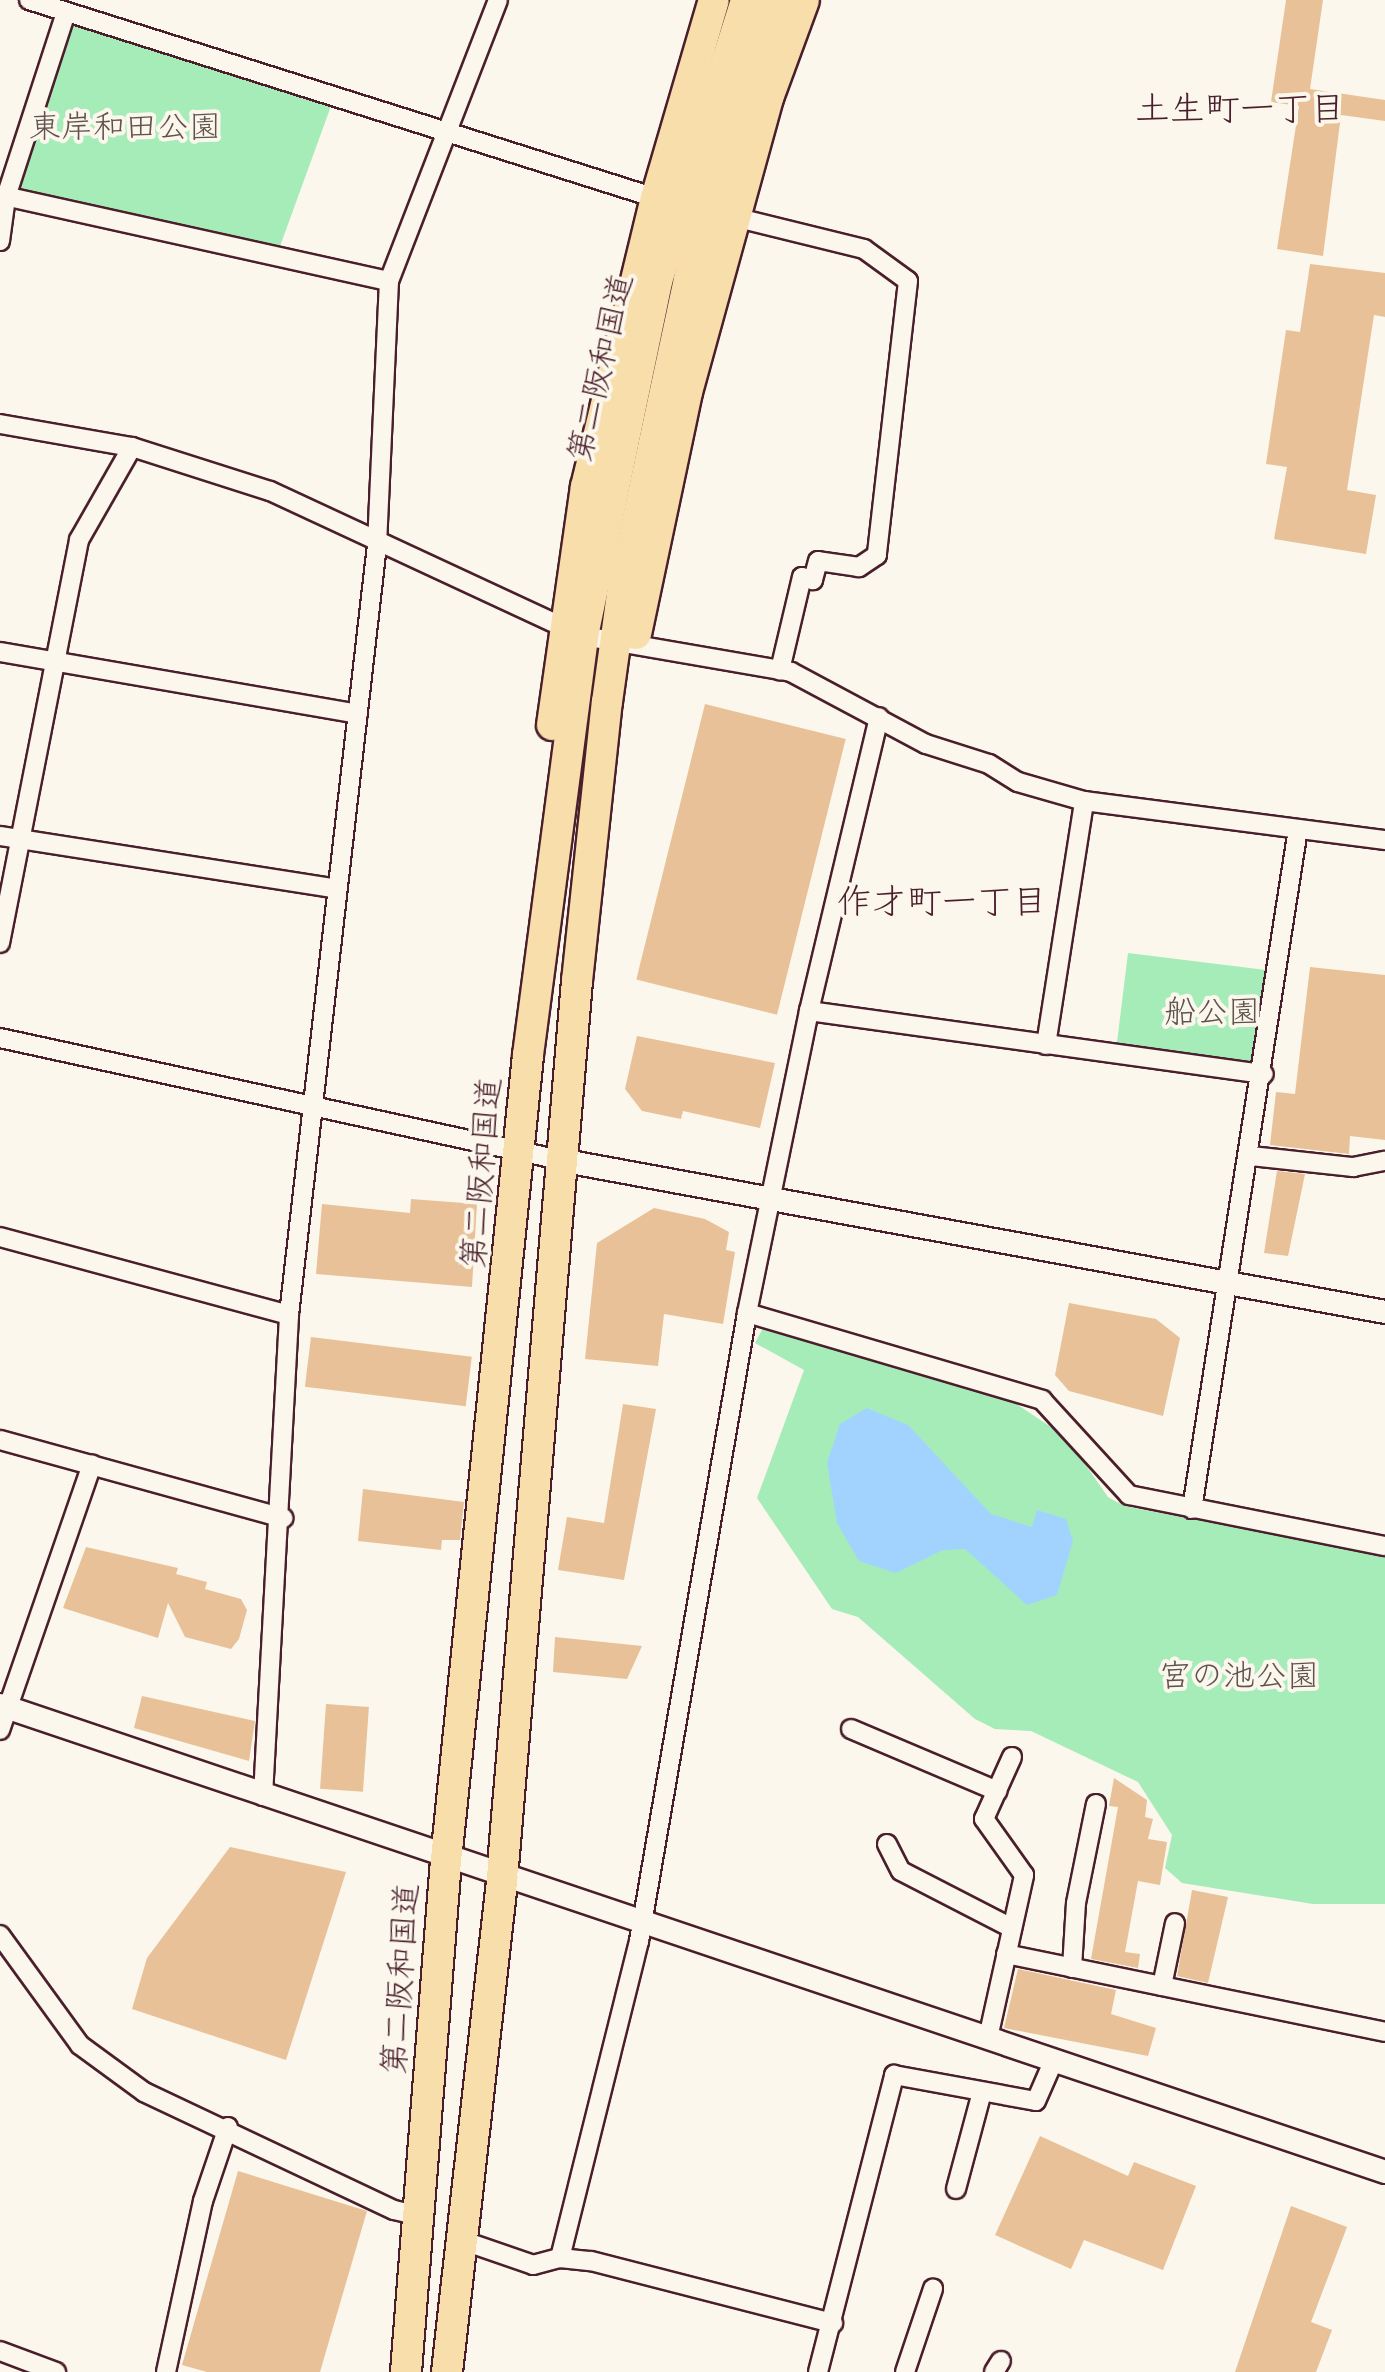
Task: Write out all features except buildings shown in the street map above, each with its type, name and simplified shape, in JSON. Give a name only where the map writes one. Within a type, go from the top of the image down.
[{"type":"highway","points":[[572,632],[586,487],[656,198],[714,0]]},
{"type":"highway","name":"第二阪和国道","points":[[624,647],[608,584],[658,280],[746,0]]},
{"type":"highway","name":"第二阪和国道","points":[[406,2372],[446,1860],[549,892],[540,834],[572,632],[608,584],[693,260],[776,0]]},
{"type":"highway","points":[[446,2372],[502,1878],[587,880],[608,844],[624,647],[734,218],[804,0]]},
{"type":"street","points":[[30,0],[656,198]]},
{"type":"street","points":[[263,1796],[283,1518],[290,1315],[378,545],[389,281],[442,133],[498,0]]},
{"type":"street","points":[[0,241],[3,196],[66,12]]},
{"type":"street","points":[[3,196],[389,281]]},
{"type":"street","points":[[734,218],[864,249],[908,281],[877,555],[859,567],[818,561],[812,580],[802,577],[780,670]]},
{"type":"street","points":[[0,424],[132,446],[270,491],[378,545],[572,632],[624,647],[780,670],[1018,782],[1084,801],[1385,840]]},
{"type":"street","points":[[0,943],[78,540],[132,446]]},
{"type":"street","points":[[0,652],[358,714]]},
{"type":"street","points":[[560,2258],[639,1922],[747,1313],[809,1011],[879,718]]},
{"type":"street","points":[[1046,1045],[1084,801]]},
{"type":"street","points":[[1192,1509],[1232,1284],[1298,829]]},
{"type":"street","points":[[0,836],[338,889]]},
{"type":"street","points":[[809,1011],[1264,1074]]},
{"type":"street","points":[[0,1038],[316,1112],[1385,1312]]},
{"type":"street","points":[[1251,1156],[1353,1167],[1385,1161]]},
{"type":"street","points":[[0,1238],[290,1315]]},
{"type":"street","points":[[747,1313],[1042,1400],[1129,1495],[1385,1546]]},
{"type":"street","points":[[0,1440],[283,1518]]},
{"type":"street","points":[[92,1466],[4,1715],[263,1796],[1385,2172]]},
{"type":"street","points":[[851,1729],[997,1790]]},
{"type":"street","points":[[988,2038],[1024,1875],[984,1820],[1012,1757]]},
{"type":"street","points":[[1072,1968],[1076,1903],[1096,1804]]},
{"type":"street","points":[[887,1844],[901,1871],[1012,1928]]},
{"type":"street","points":[[1162,1986],[1176,1923]]},
{"type":"street","points":[[0,1935],[80,2045],[144,2092],[228,2127],[394,2210],[420,2216]]},
{"type":"street","points":[[1006,1954],[1385,2032]]},
{"type":"street","points":[[818,2372],[894,2075],[1036,2102],[1053,2062]]},
{"type":"street","points":[[956,2189],[982,2092]]},
{"type":"street","points":[[166,2372],[203,2201],[228,2127]]},
{"type":"street","points":[[461,2240],[532,2265],[560,2258],[833,2323]]},
{"type":"street","points":[[905,2372],[933,2289]]},
{"type":"street","points":[[0,2351],[56,2372]]},
{"type":"green space","name":"東岸和田公園","points":[[70,23],[331,106],[279,249],[13,188]]},
{"type":"green space","name":"船公園","points":[[1128,953],[1273,971],[1261,1067],[1116,1049]]},
{"type":"green space","name":"宮の池公園","points":[[763,1328],[1012,1401],[1066,1437],[1108,1497],[1124,1506],[1385,1556],[1385,1904],[1313,1904],[1182,1883],[1165,1868],[1172,1835],[1138,1782],[1031,1731],[995,1729],[975,1719],[858,1617],[832,1609],[757,1498],[804,1370],[755,1343]]},
{"type":"water","points":[[867,1408],[908,1425],[991,1514],[1032,1527],[1037,1510],[1066,1519],[1073,1541],[1057,1595],[1027,1605],[965,1549],[943,1550],[896,1573],[859,1561],[837,1523],[827,1463],[840,1424]]},
{"type":"waterway","points":[[56,1997],[67,2013]]},
{"type":"district","name":"土生町一丁目","points":[[1240,110]]},
{"type":"district","name":"作才町一丁目","points":[[942,903]]}]
